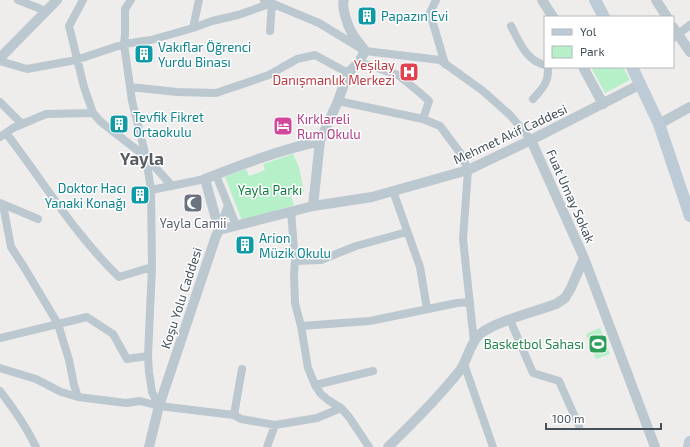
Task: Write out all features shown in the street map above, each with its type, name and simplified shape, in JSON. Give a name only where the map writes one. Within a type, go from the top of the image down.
[{"type":"main road","points":[[595,0],[603,16]]},
{"type":"main road","points":[[633,68],[659,124],[687,196],[690,216]]},
{"type":"main road","points":[[689,447],[690,442]]},
{"type":"street","points":[[18,0],[46,11]]},
{"type":"street","points":[[0,58],[57,0]]},
{"type":"street","points":[[84,0],[69,26],[76,60],[93,113],[101,122],[146,157],[172,186]]},
{"type":"street","points":[[128,0],[124,9],[124,44],[132,101],[146,157],[152,190],[152,268],[148,356],[152,392],[159,406]]},
{"type":"street","points":[[193,28],[199,0]]},
{"type":"street","points":[[264,0],[319,23],[365,51]]},
{"type":"street","points":[[344,0],[344,9],[351,32],[365,51]]},
{"type":"street","points":[[436,0],[430,13],[445,64]]},
{"type":"street","points":[[542,0],[552,16]]},
{"type":"street","points":[[656,0],[666,16]]},
{"type":"street","points":[[0,61],[27,69],[76,60],[124,44],[151,40],[193,28],[212,20],[238,15],[271,2]]},
{"type":"street","points":[[270,31],[271,2]]},
{"type":"street","points":[[690,25],[674,33],[690,52]]},
{"type":"street","points":[[510,26],[527,55],[540,64],[544,65]]},
{"type":"street","points":[[313,206],[320,141],[338,101],[348,73],[359,62],[365,51]]},
{"type":"street","name":"Fuat Umay Sokak","points":[[365,51],[440,60],[483,91],[510,115],[532,140],[584,258],[655,447]]},
{"type":"street","points":[[130,87],[176,92],[216,92],[269,75],[297,59],[315,55],[348,73]]},
{"type":"street","points":[[359,62],[398,75],[419,92],[429,101],[423,119]]},
{"type":"street","points":[[533,99],[547,81],[549,75],[548,68]]},
{"type":"street","points":[[584,68],[604,104]]},
{"type":"street","name":"Mehmet Akif Caddesi","points":[[291,212],[313,206],[372,197],[468,170],[532,140],[641,84]]},
{"type":"street","points":[[338,101],[423,119],[440,126],[461,154],[468,170],[463,239],[474,342]]},
{"type":"street","points":[[0,102],[22,124]]},
{"type":"street","points":[[659,124],[690,107]]},
{"type":"street","points":[[93,113],[46,114],[13,128],[3,135],[30,164],[80,234],[101,260],[119,277],[152,268]]},
{"type":"street","points":[[152,190],[205,179],[251,161],[320,141]]},
{"type":"street","points":[[216,174],[236,225]]},
{"type":"street","points":[[205,179],[219,230]]},
{"type":"street","points":[[393,191],[420,267],[427,309]]},
{"type":"street","points":[[1,204],[38,219]]},
{"type":"street","points":[[1,204],[11,247],[58,324],[78,397]]},
{"type":"street","points":[[219,230],[228,205]]},
{"type":"street","points":[[219,230],[291,212],[295,260],[295,303],[301,326],[308,368],[315,385],[328,400],[341,408],[349,417],[369,447]]},
{"type":"street","name":"Koşu Yolu Caddesi","points":[[149,447],[159,406],[219,230]]},
{"type":"street","points":[[295,260],[321,260],[356,246],[407,232]]},
{"type":"street","points":[[388,447],[447,387],[464,364],[474,342],[480,334],[510,320],[556,304],[565,298],[584,258]]},
{"type":"street","points":[[301,326],[370,321],[457,303],[470,302]]},
{"type":"street","points":[[0,338],[86,317],[113,334],[127,359],[148,356]]},
{"type":"street","points":[[510,320],[533,373],[559,381],[579,426]]},
{"type":"street","points":[[464,364],[493,447]]},
{"type":"street","points":[[0,368],[36,379],[61,392],[78,397],[126,403],[140,401],[159,406],[234,415],[241,419],[275,425],[317,418],[341,408]]},
{"type":"street","points":[[234,415],[242,369]]},
{"type":"street","points":[[315,385],[374,371]]},
{"type":"street","points":[[0,391],[16,410],[30,433],[36,447]]},
{"type":"street","points":[[267,447],[275,425]]},
{"type":"green space","points":[[592,68],[624,68],[630,80],[605,93]]},
{"type":"green space","name":"Yayla Parkı","points":[[293,154],[299,167],[304,192],[291,196],[294,205],[242,221],[225,177],[246,169],[249,176],[265,170],[263,164]]},
{"type":"green space","name":"Basketbol Sahası","points":[[600,328],[610,354],[596,359],[586,334]]},
{"type":"place","name":"Papazın Evi","points":[[367,16]]},
{"type":"place","name":"Vakıflar Öğrenci Yurdu Binası","points":[[144,54]]},
{"type":"place","name":"Yeşilay Danışmanlık Merkezi","points":[[409,72]]},
{"type":"place","name":"Tevfik Fikret Ortaokulu","points":[[119,124]]},
{"type":"place","name":"Kırklareli Rum Okulu","points":[[283,126]]},
{"type":"place","name":"Doktor Hacı Yanaki Konağı","points":[[140,195]]},
{"type":"place","name":"Yayla Camii","points":[[193,203]]},
{"type":"place","name":"Arion Müzik Okulu","points":[[245,245]]},
{"type":"place","name":"Basketbol Sahası","points":[[598,344]]},
{"type":"district","name":"Yayla","points":[[142,158]]}]
